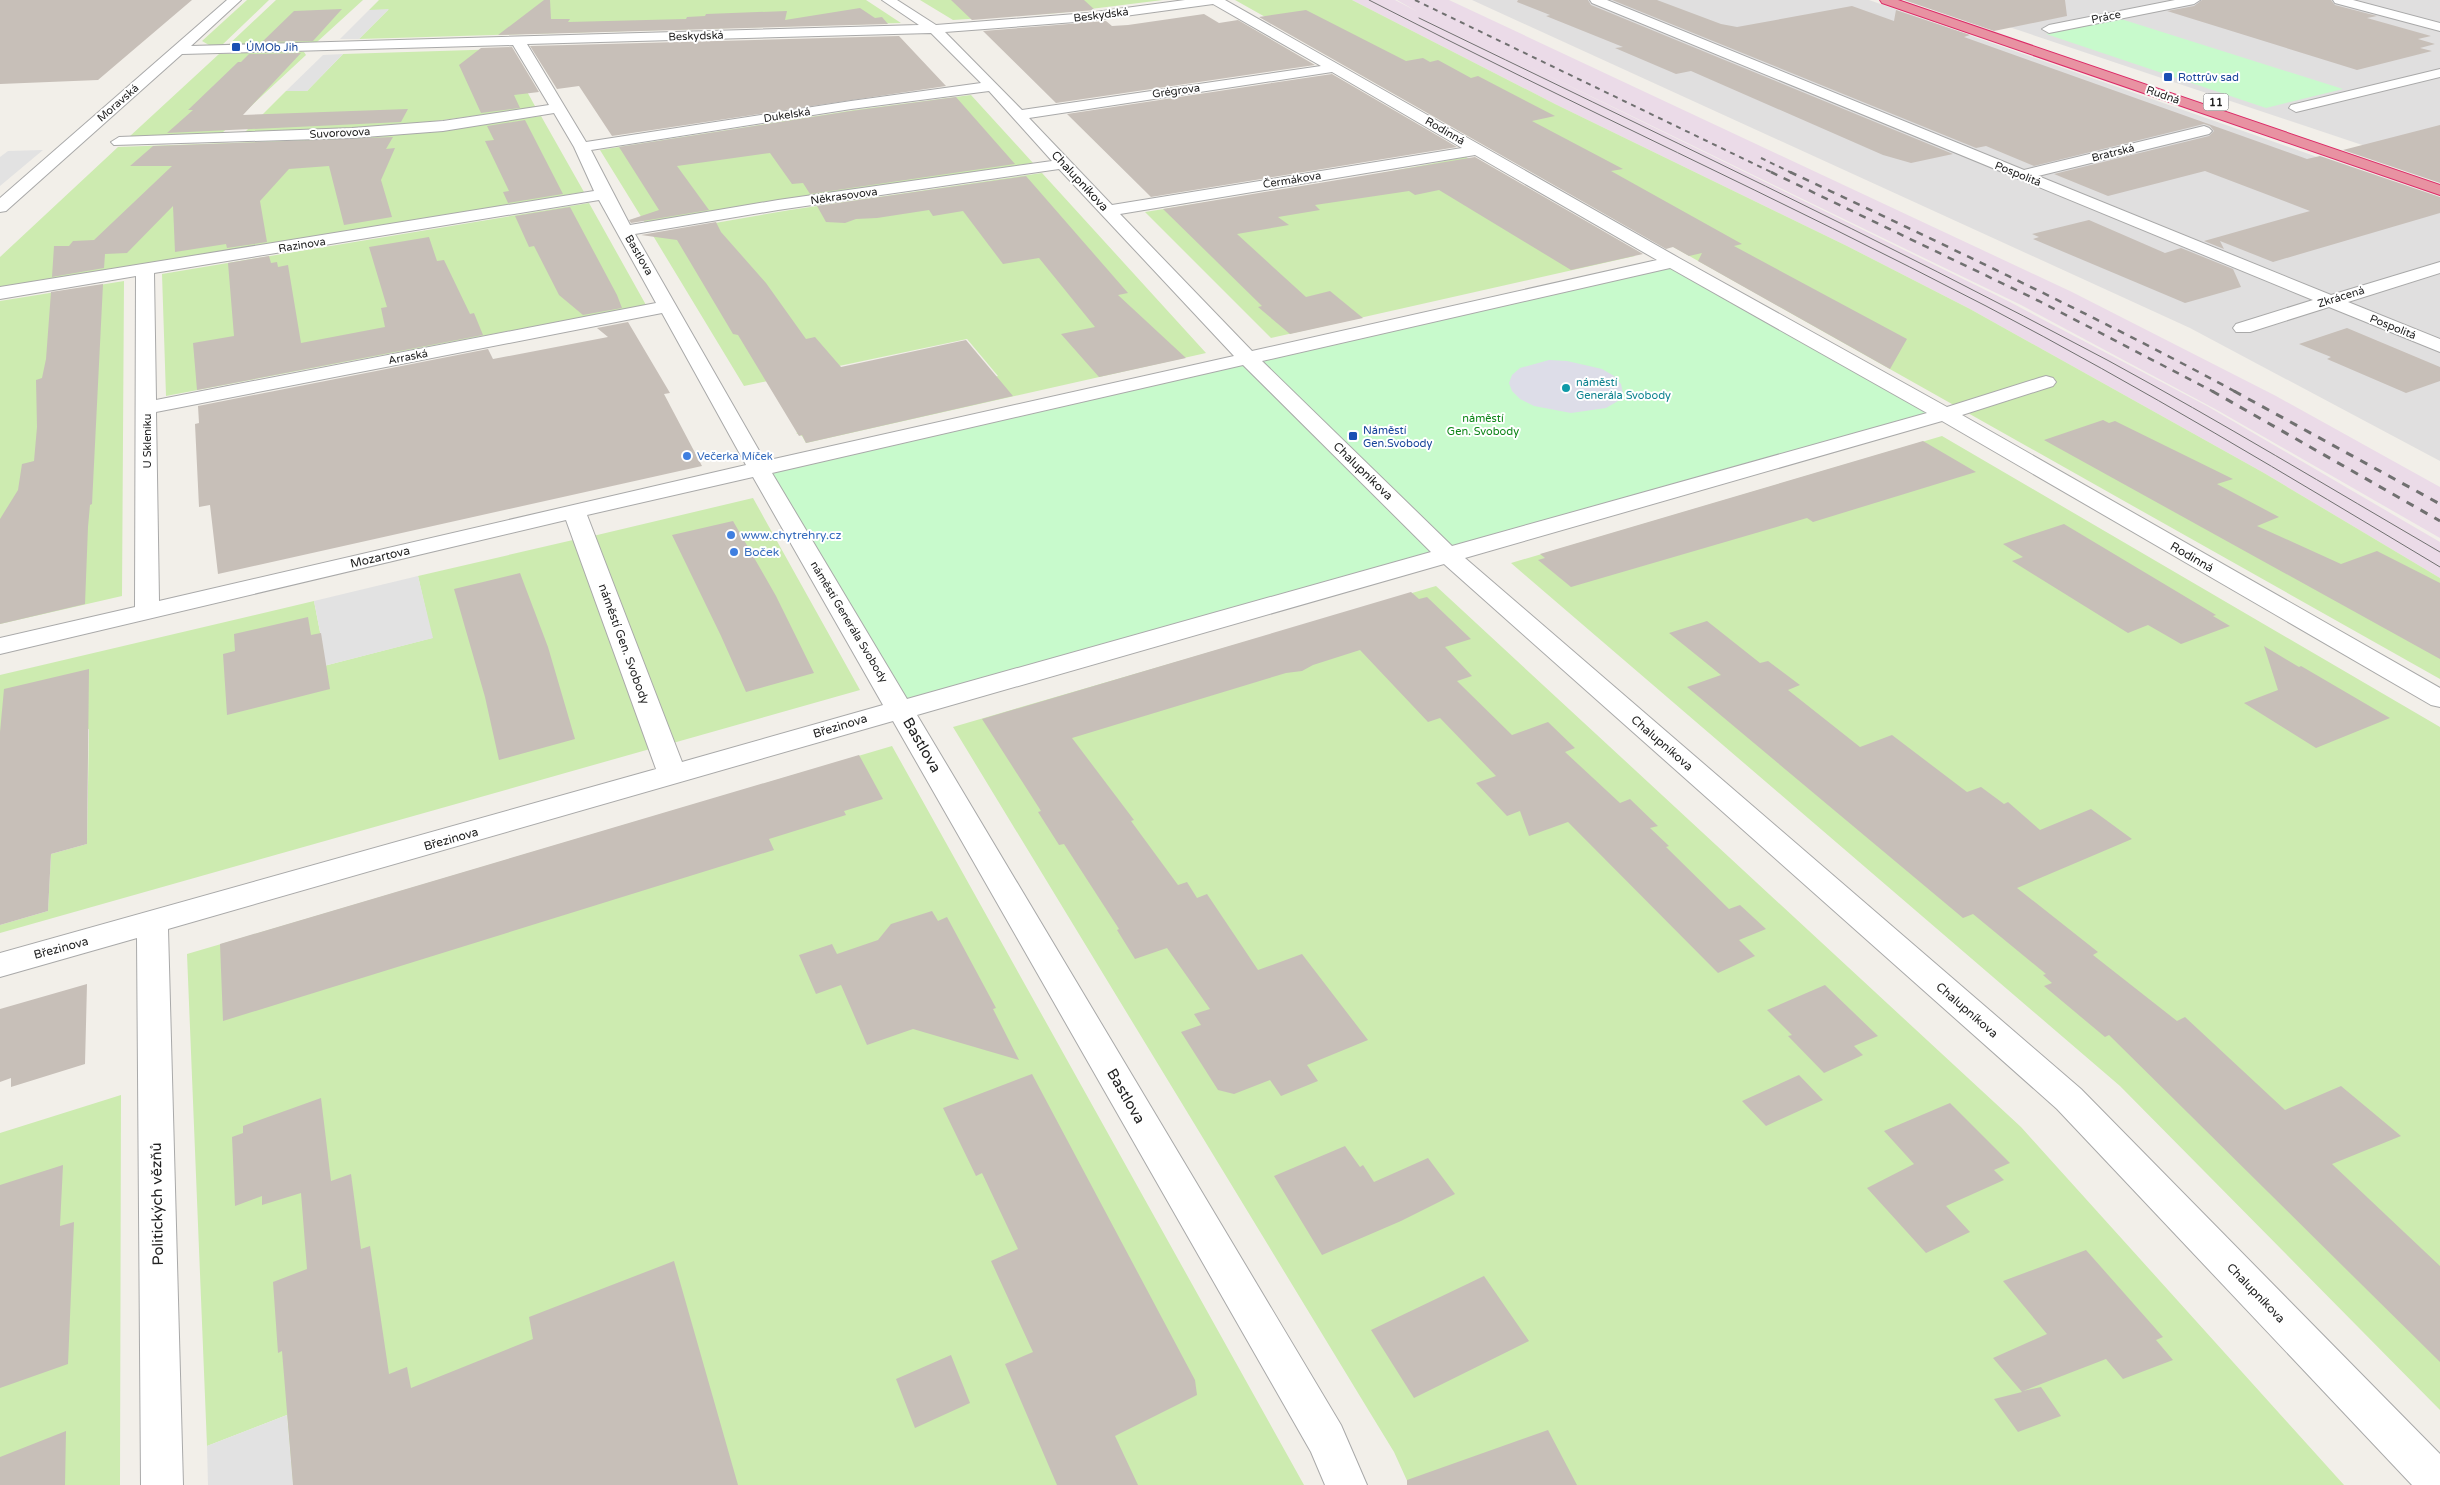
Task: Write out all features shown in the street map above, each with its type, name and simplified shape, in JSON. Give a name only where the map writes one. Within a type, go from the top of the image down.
[{"type":"highway","name":"Rudná","points":[[1886,0],[2440,190]]},
{"type":"highway","name":"Rudná","points":[[1914,0],[2440,177]]},
{"type":"street","name":"Moravská","points":[[0,207],[235,0]]},
{"type":"street","name":"Chalupníkova","points":[[888,0],[934,29],[992,86],[1063,164],[1249,360],[1448,555],[2069,1099],[2440,1484]]},
{"type":"street","name":"Beskydská","points":[[178,50],[934,29],[1088,17],[1215,0]]},
{"type":"street","name":"Rodinná","points":[[1215,0],[1673,262]]},
{"type":"street","name":"Práce","points":[[2048,29],[2194,0]]},
{"type":"street","points":[[2339,0],[2440,27]]},
{"type":"street","points":[[1602,3],[1633,1]]},
{"type":"street","name":"Pospolitá","points":[[1602,3],[2440,346]]},
{"type":"street","name":"Bastlova","points":[[518,42],[582,147],[604,194],[669,306],[759,469]]},
{"type":"street","name":"Grégrova","points":[[1018,114],[1334,68]]},
{"type":"street","points":[[2296,108],[2440,73]]},
{"type":"street","name":"Dukelská","points":[[582,147],[851,105],[992,86]]},
{"type":"street","name":"Suvorovova","points":[[119,142],[352,133],[443,126],[558,108]]},
{"type":"street","name":"Bratrská","points":[[2021,175],[2204,131]]},
{"type":"street","name":"Čermákova","points":[[1108,211],[1477,150]]},
{"type":"street","name":"Někrasovova","points":[[625,231],[778,205],[1063,164]]},
{"type":"street","name":"Razinova","points":[[0,293],[145,271],[604,194]]},
{"type":"street","points":[[759,469],[1249,360],[1673,262],[1945,414]]},
{"type":"street","name":"Zkrácená","points":[[2244,328],[2440,267]]},
{"type":"street","name":"U Skleníku","points":[[145,271],[147,612]]},
{"type":"street","name":"Arraská","points":[[147,408],[669,306]]},
{"type":"street","points":[[901,708],[1945,414],[2046,382]]},
{"type":"street","name":"Rodinná","points":[[1945,414],[2440,699]]},
{"type":"street","name":"Mozartova","points":[[0,646],[759,469]]},
{"type":"street","name":"náměstí Generála Svobody","points":[[759,469],[901,708]]},
{"type":"street","name":"náměstí Gen. Svobody","points":[[574,511],[673,776]]},
{"type":"street","name":"Bastlova","points":[[901,708],[1326,1439],[1346,1485]]},
{"type":"street","name":"Březinova","points":[[0,965],[152,924],[673,776],[901,708]]},
{"type":"street","name":"Politických vězňů","points":[[152,924],[162,1485]]},
{"type":"shaded area","points":[[1352,0],[1395,0],[1418,12],[1397,0],[1449,0],[2072,292],[2276,396],[2440,487],[2440,538],[2217,410],[2021,305],[1504,54],[2008,301],[2207,406],[2440,542],[2440,578],[2264,473],[1970,309],[1847,246],[1555,104]]},
{"type":"shaded area","points":[[1472,0],[1869,0],[2440,200],[2440,461],[2190,328]]},
{"type":"shaded area","points":[[1931,0],[2440,0],[2440,171],[1997,23]]},
{"type":"shaded area","points":[[389,9],[359,39],[340,39],[369,10]]},
{"type":"shaded area","points":[[343,54],[307,91],[286,91],[323,55]]},
{"type":"shaded area","points":[[43,150],[0,186],[0,157],[8,151]]},
{"type":"shaded area","name":"náměstí Generála Svobody","points":[[1549,360],[1567,361],[1602,369],[1614,376],[1621,384],[1623,393],[1618,401],[1606,408],[1571,413],[1534,406],[1520,399],[1512,391],[1509,383],[1512,375],[1520,368]]},
{"type":"shaded area","points":[[418,576],[433,638],[316,668],[324,652],[314,601]]},
{"type":"shaded area","points":[[287,1415],[293,1485],[208,1485],[207,1446]]},
{"type":"green space","points":[[247,0],[269,0],[221,46],[209,45],[202,41]]},
{"type":"green space","points":[[276,0],[363,0],[317,42],[226,47]]},
{"type":"green space","points":[[379,0],[866,0],[901,23],[359,39],[388,10],[369,10]]},
{"type":"green space","points":[[920,0],[1163,0],[1058,13],[953,20]]},
{"type":"green space","points":[[1235,0],[1352,0],[1555,104],[1847,246],[1970,309],[2264,473],[2440,578],[2440,679]]},
{"type":"green space","points":[[2121,19],[2343,89],[2266,108],[2046,34]]},
{"type":"green space","points":[[504,49],[536,108],[389,127],[244,133],[286,91],[307,91],[343,54]]},
{"type":"green space","points":[[304,52],[306,55],[222,133],[129,137],[219,54]]},
{"type":"green space","points":[[971,95],[1033,163],[777,200],[645,223],[600,150],[854,110]]},
{"type":"green space","points":[[541,116],[584,192],[0,289],[0,257],[118,147],[364,138],[428,132]]},
{"type":"green space","points":[[1466,157],[1635,256],[1271,338],[1145,212],[1340,181]]},
{"type":"green space","points":[[1042,173],[1206,353],[806,443],[802,436],[796,433],[811,418],[998,376],[967,339],[744,386],[652,234],[790,210]]},
{"type":"green space","points":[[589,203],[646,305],[166,396],[162,274]]},
{"type":"green space","points":[[1673,262],[1945,414],[901,708],[759,469]]},
{"type":"green space","points":[[124,281],[122,596],[0,624],[0,301]]},
{"type":"green space","points":[[1942,436],[2440,727],[2440,1410],[2120,1086],[1511,563]]},
{"type":"green space","points":[[753,498],[860,690],[673,743],[593,536]]},
{"type":"green space","points":[[573,540],[650,749],[0,933],[0,925],[48,911],[51,854],[87,844],[89,729],[0,751],[0,675],[314,601],[324,653],[316,668],[432,638],[418,576]]},
{"type":"green space","points":[[1436,586],[2021,1127],[2344,1485],[1409,1485],[1394,1452],[953,727]]},
{"type":"green space","points":[[892,746],[1304,1485],[293,1485],[287,1415],[207,1446],[187,954]]},
{"type":"green space","points":[[121,1095],[120,1485],[0,1485],[0,1133]]},
{"type":"building","points":[[0,0],[192,0],[98,80],[0,84]]},
{"type":"building","points":[[544,0],[550,0],[551,19],[570,19],[568,22],[686,19],[687,17],[705,16],[706,14],[787,11],[785,20],[860,8],[875,18],[882,17],[888,24],[498,35]]},
{"type":"building","points":[[951,0],[1084,0],[1095,10],[972,20]]},
{"type":"building","points":[[1518,0],[1588,0],[1591,5],[1953,154],[1911,163],[1883,155],[1691,71],[1676,74],[1615,48],[1623,47],[1546,16],[1550,15],[1517,2]]},
{"type":"building","points":[[1612,0],[1657,0],[1721,24],[1737,27],[1852,6],[1894,21],[1896,10],[1970,35],[1964,37],[2307,159],[2320,156],[2440,197],[2440,213],[2273,262],[2220,241],[2224,249],[2204,241],[2310,211],[2205,171],[2108,196],[2054,174],[2209,136],[2214,131],[2210,126],[2204,124],[2034,166],[1986,146],[1976,148]]},
{"type":"building","points":[[1904,0],[2065,0],[2067,16],[1994,31]]},
{"type":"building","points":[[2202,0],[2331,0],[2335,5],[2377,16],[2367,18],[2431,36],[2418,39],[2435,44],[2420,48],[2432,51],[2357,70],[2167,11],[2194,6]]},
{"type":"building","points":[[342,9],[313,41],[262,42],[294,11]]},
{"type":"building","points":[[1306,10],[1406,61],[1423,58],[1430,62],[1438,60],[1471,78],[1478,76],[1555,116],[1532,121],[1623,169],[1611,171],[1742,244],[1734,246],[1907,339],[1890,369],[1698,261],[1702,253],[1689,256],[1673,247],[1666,249],[1259,17]]},
{"type":"building","points":[[1204,14],[1219,23],[1238,20],[1315,65],[1056,103],[983,31],[1106,21],[1112,26],[1128,25]]},
{"type":"building","points":[[899,36],[946,86],[612,136],[579,86],[557,89],[530,46]]},
{"type":"building","points":[[512,47],[539,92],[514,95],[520,108],[481,113],[459,65],[481,48]]},
{"type":"building","points":[[301,53],[243,115],[408,109],[401,122],[167,133],[193,110],[188,110],[238,62],[241,62],[249,54]]},
{"type":"building","points":[[1332,74],[1457,147],[1151,197],[1067,114]]},
{"type":"building","points":[[956,97],[1015,164],[810,194],[803,183],[792,184],[770,153],[677,166],[709,210],[631,223],[629,220],[659,210],[619,147],[851,111]]},
{"type":"building","points":[[525,120],[563,194],[508,203],[503,192],[509,191],[485,141],[494,140],[487,126]]},
{"type":"building","points":[[2440,125],[2440,183],[2343,150]]},
{"type":"building","points":[[393,137],[386,149],[395,148],[381,180],[392,217],[344,225],[329,166],[289,169],[260,201],[267,242],[227,248],[226,244],[175,252],[173,206],[127,253],[105,254],[104,268],[52,277],[54,246],[69,246],[73,241],[94,240],[172,166],[130,166],[153,146]]},
{"type":"building","points":[[1475,157],[1643,254],[1571,270],[1439,190],[1415,195],[1409,191],[1315,205],[1320,210],[1278,217],[1289,225],[1237,234],[1306,297],[1330,291],[1363,318],[1290,334],[1258,307],[1262,306],[1163,209]]},
{"type":"building","points":[[1026,176],[1128,293],[1118,295],[1186,358],[1099,377],[1061,334],[1095,327],[1039,258],[1003,264],[963,211],[933,216],[929,210],[877,218],[856,219],[845,223],[826,222],[817,206]]},
{"type":"building","points":[[570,207],[617,295],[622,308],[583,315],[559,295],[534,246],[529,247],[515,216]]},
{"type":"building","points":[[2089,220],[2165,253],[2181,248],[2233,269],[2241,287],[2185,303],[2033,239],[2039,237],[2032,234]]},
{"type":"building","points":[[716,222],[721,232],[766,283],[806,339],[815,337],[841,367],[966,340],[1013,396],[806,443],[802,435],[799,436],[738,335],[733,334],[677,240],[641,235]]},
{"type":"building","points":[[429,237],[437,261],[444,260],[470,314],[474,313],[483,335],[197,390],[193,343],[234,336],[228,263],[269,256],[271,263],[277,262],[278,267],[288,265],[301,343],[385,327],[381,308],[387,307],[369,247]]},
{"type":"building","points":[[103,284],[85,604],[0,624],[0,519],[18,490],[22,464],[34,461],[37,427],[36,380],[42,378],[46,359],[51,292]]},
{"type":"building","points":[[628,322],[670,393],[664,394],[702,466],[218,574],[210,505],[199,507],[195,424],[199,423],[198,406],[488,349],[493,359],[608,337],[597,328]]},
{"type":"building","points":[[2347,328],[2440,367],[2440,381],[2406,393],[2327,359],[2331,357],[2299,344]]},
{"type":"building","points":[[2103,420],[2109,423],[2115,421],[2233,479],[2217,484],[2279,517],[2257,526],[2341,564],[2377,551],[2440,583],[2440,659],[2044,440]]},
{"type":"building","points":[[1923,441],[1976,472],[1813,522],[1807,518],[1571,587],[1538,560],[1545,558],[1540,554]]},
{"type":"building","points":[[733,521],[776,596],[814,673],[746,692],[672,535]]},
{"type":"building","points":[[2064,524],[2216,615],[2213,616],[2230,626],[2181,644],[2148,625],[2128,633],[2012,561],[2023,557],[2003,544]]},
{"type":"building","points":[[520,573],[548,647],[575,739],[499,760],[485,697],[454,589]]},
{"type":"building","points":[[1411,592],[1419,599],[1427,597],[1471,639],[1445,647],[1472,676],[1457,681],[1512,735],[1548,722],[1575,748],[1565,752],[1620,803],[1630,799],[1658,826],[1650,828],[1669,846],[1666,847],[1729,909],[1740,905],[1766,929],[1739,940],[1755,956],[1718,973],[1568,822],[1529,836],[1520,811],[1507,816],[1476,783],[1496,776],[1440,718],[1428,722],[1360,650],[1313,665],[1302,671],[1286,673],[1072,738],[1134,820],[1131,821],[1178,885],[1187,882],[1197,898],[1207,894],[1258,970],[1302,954],[1368,1040],[1307,1065],[1318,1081],[1281,1096],[1270,1080],[1234,1094],[1218,1090],[1181,1032],[1201,1025],[1194,1014],[1210,1009],[1167,948],[1135,959],[1117,930],[1119,929],[1064,844],[1059,845],[1038,812],[1041,811],[982,719]]},
{"type":"building","points":[[308,617],[311,635],[321,633],[330,689],[227,715],[223,654],[235,651],[234,634]]},
{"type":"building","points":[[1707,621],[1760,663],[1768,661],[1800,685],[1788,690],[1860,747],[1892,735],[1967,792],[1981,787],[2004,804],[2008,802],[2040,830],[2091,809],[2132,839],[2017,888],[2098,952],[2093,955],[2177,1021],[2185,1017],[2285,1110],[2341,1086],[2401,1136],[2332,1164],[2440,1266],[2440,1362],[2109,1035],[2105,1037],[2044,986],[2052,983],[2043,975],[2046,974],[1973,914],[1963,918],[1687,687],[1721,675],[1669,633]]},
{"type":"building","points":[[2264,646],[2390,718],[2316,748],[2244,703],[2278,690]]},
{"type":"building","points":[[89,669],[87,844],[51,854],[48,911],[0,925],[0,732],[4,689]]},
{"type":"building","points":[[859,755],[883,799],[844,811],[846,815],[769,839],[774,850],[223,1021],[220,944]]},
{"type":"building","points":[[932,911],[938,921],[947,917],[996,1008],[993,1009],[1019,1060],[913,1029],[867,1045],[841,985],[816,994],[799,955],[832,944],[837,954],[878,940],[891,924]]},
{"type":"building","points":[[87,984],[85,1064],[11,1087],[11,1078],[0,1082],[0,1009]]},
{"type":"building","points":[[1825,985],[1878,1036],[1854,1046],[1863,1055],[1824,1073],[1788,1036],[1792,1035],[1767,1010]]},
{"type":"building","points":[[1032,1074],[1195,1380],[1197,1395],[1115,1436],[1138,1485],[1057,1485],[1005,1364],[1033,1352],[991,1261],[1018,1249],[982,1173],[976,1176],[943,1108]]},
{"type":"building","points":[[1799,1075],[1823,1100],[1766,1126],[1742,1101]]},
{"type":"building","points":[[321,1098],[331,1181],[351,1174],[361,1249],[370,1246],[389,1374],[407,1367],[411,1388],[533,1339],[529,1317],[674,1261],[738,1485],[293,1485],[282,1351],[278,1353],[273,1282],[307,1269],[301,1193],[262,1205],[262,1196],[235,1206],[232,1137],[243,1133],[243,1126]]},
{"type":"building","points":[[1950,1103],[2010,1163],[1994,1170],[2004,1180],[1946,1206],[1970,1232],[1926,1253],[1867,1188],[1914,1164],[1884,1131]]},
{"type":"building","points":[[1345,1146],[1360,1167],[1363,1165],[1374,1182],[1428,1158],[1455,1194],[1401,1221],[1322,1255],[1274,1176]]},
{"type":"building","points":[[63,1165],[60,1226],[74,1222],[68,1364],[0,1388],[0,1185]]},
{"type":"building","points":[[2086,1250],[2163,1337],[2156,1340],[2173,1360],[2123,1379],[2106,1359],[2023,1391],[2041,1387],[2061,1416],[2018,1432],[1994,1399],[2022,1392],[1993,1358],[2047,1334],[2003,1281]]},
{"type":"building","points":[[1484,1276],[1529,1341],[1414,1398],[1371,1330]]},
{"type":"building","points":[[951,1355],[970,1403],[915,1428],[896,1379]]},
{"type":"building","points":[[1548,1430],[1577,1485],[1407,1485],[1407,1480]]},
{"type":"building","points":[[66,1431],[65,1485],[0,1485],[0,1457]]},
{"type":"tram line","points":[[1369,0],[1986,306],[2158,400],[2440,567]]},
{"type":"tram line","points":[[1419,18],[1766,186],[2024,316],[2109,361],[2275,455],[2440,552]]},
{"type":"railway","points":[[1415,0],[1773,173]]},
{"type":"railway","points":[[1761,158],[1792,173]]},
{"type":"railway","points":[[1771,172],[2039,301],[2214,392]]},
{"type":"railway","points":[[1790,172],[2070,306],[2236,392]]},
{"type":"railway","points":[[2212,391],[2440,521]]},
{"type":"railway","points":[[2234,391],[2440,504]]},
{"type":"place","name":"ÚMOb Jih","points":[[236,47]]},
{"type":"place","name":"Rottrův sad","points":[[2168,77]]},
{"type":"place","name":"náměstí Generála Svobody","points":[[1566,388]]},
{"type":"place","name":"Náměstí Gen.Svobody","points":[[1353,436]]},
{"type":"place","name":"Večerka Míček","points":[[687,456]]},
{"type":"place","name":"www.chytrehry.cz","points":[[731,535]]},
{"type":"place","name":"Boček","points":[[734,552]]}]
